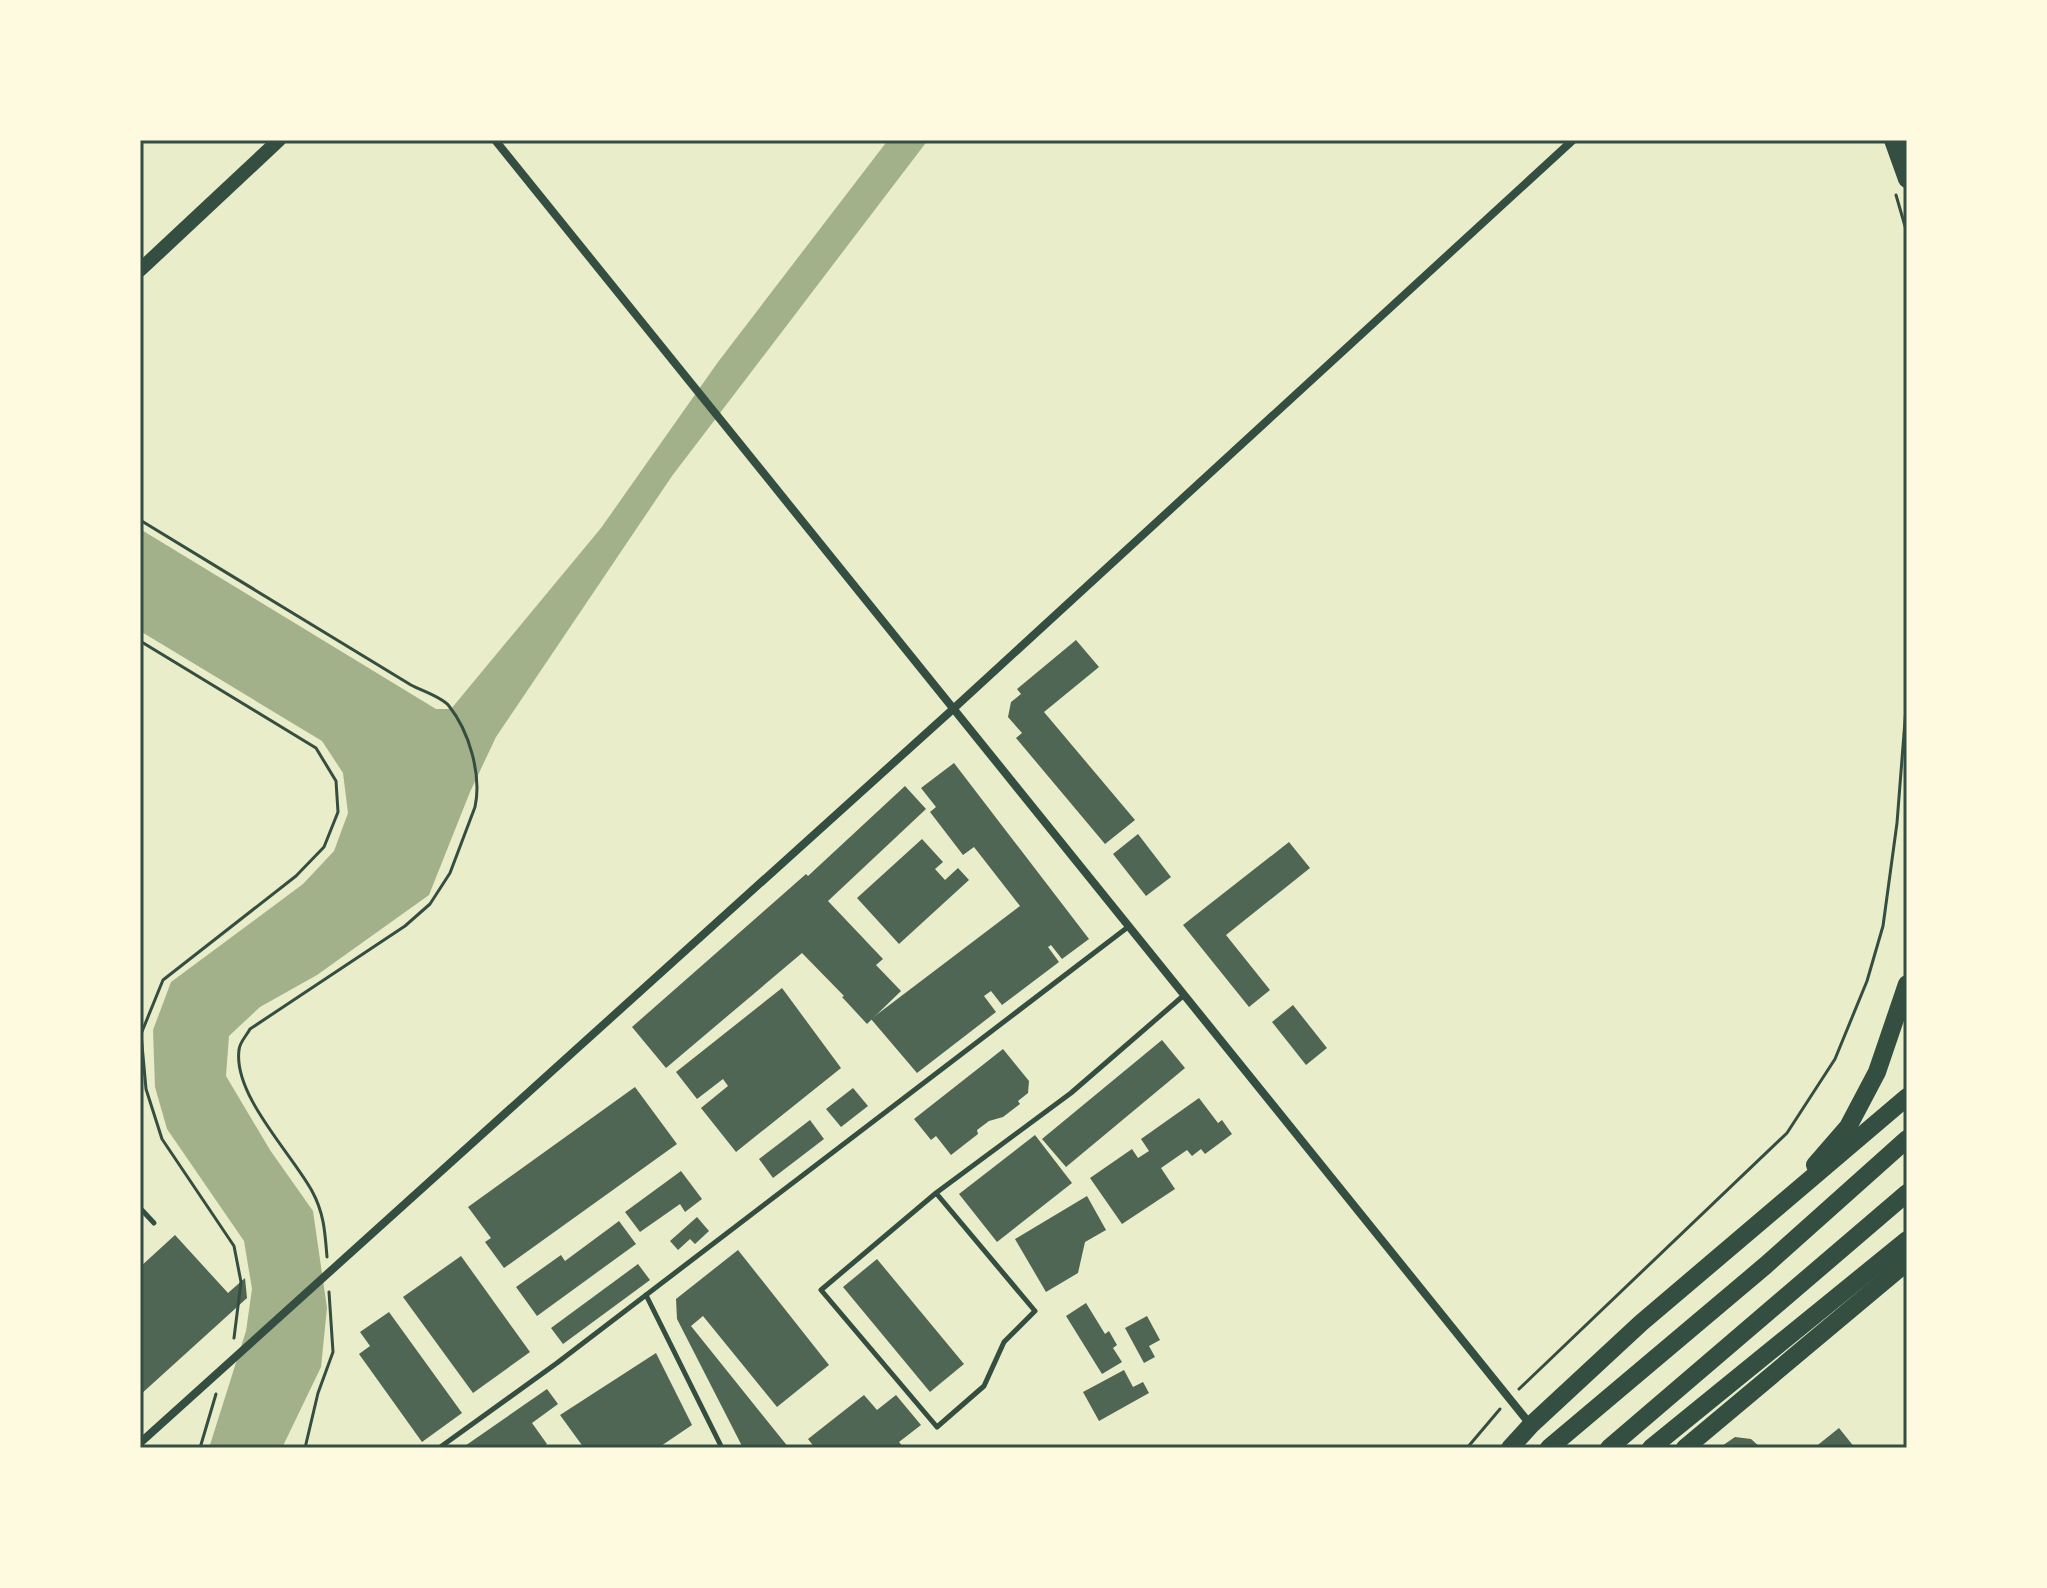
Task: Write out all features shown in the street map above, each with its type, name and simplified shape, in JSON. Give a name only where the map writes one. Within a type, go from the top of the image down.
[{"type":"main road","points":[[1893,140],[1907,179]]},
{"type":"main road","points":[[1782,1204],[1848,1127],[1877,1072],[1907,984]]},
{"type":"main road","points":[[1510,1448],[1641,1323],[1907,1097]]},
{"type":"main road","points":[[1549,1448],[1766,1265],[1907,1139]]},
{"type":"main road","points":[[1609,1448],[1907,1193]]},
{"type":"main road","points":[[1651,1448],[1907,1240]]},
{"type":"main road","points":[[1685,1448],[1907,1262]]},
{"type":"street","points":[[140,270],[279,140]]},
{"type":"street","points":[[495,140],[1531,1425]]},
{"type":"street","points":[[140,1443],[952,710],[1573,140]]},
{"type":"lane","points":[[439,1448],[646,1295],[1128,927]]},
{"type":"lane","points":[[936,1193],[1035,1311],[1004,1342],[984,1386],[937,1427],[821,1290],[936,1193],[1071,1093],[1183,996]]},
{"type":"lane","points":[[140,1208],[154,1223]]},
{"type":"lane","points":[[646,1295],[722,1448]]},
{"type":"path","points":[[140,520],[411,685],[448,704],[470,746],[478,796],[450,873],[430,904],[405,926],[250,1029],[238,1048],[241,1069],[253,1103],[312,1189],[324,1217],[327,1262]]},
{"type":"path","points":[[140,641],[316,748],[336,781],[338,812],[324,847],[296,876],[163,980],[141,1034],[146,1089],[162,1139],[234,1246],[241,1282],[236,1334],[231,1348]]},
{"type":"path","points":[[1467,1448],[1508,1399],[1787,1133],[1835,1059],[1867,981],[1883,926],[1897,823],[1907,695]]},
{"type":"path","points":[[305,1448],[318,1393],[333,1352],[329,1292]]},
{"type":"path","points":[[200,1448],[218,1391]]},
{"type":"shaded area","points":[[888,140],[928,140],[672,476],[496,737],[470,792],[429,895],[317,975],[260,1007],[229,1036],[226,1076],[270,1150],[313,1211],[327,1308],[321,1367],[282,1448],[209,1448],[246,1331],[252,1289],[244,1241],[167,1129],[155,1087],[153,1030],[171,982],[303,884],[334,851],[348,813],[343,773],[322,741],[140,631],[140,529],[436,709],[451,709],[601,528],[718,362]]},
{"type":"building","points":[[1076,640],[1099,667],[1044,712],[1135,820],[1105,844],[1016,738],[1022,733],[1008,717],[1011,702],[1021,694],[1017,689]]},
{"type":"building","points":[[954,763],[1089,939],[1062,959],[1051,945],[1048,947],[1059,962],[1002,1005],[991,991],[984,996],[996,1012],[917,1073],[871,1019],[1020,906],[974,847],[963,855],[930,812],[936,807],[921,788]]},
{"type":"building","points":[[905,786],[926,809],[828,901],[883,959],[876,965],[901,991],[867,1024],[802,953],[666,1068],[632,1027],[806,874],[808,876]]},
{"type":"building","points":[[1138,834],[1171,877],[1146,896],[1113,854]]},
{"type":"building","points":[[922,839],[943,862],[935,869],[945,880],[958,868],[969,880],[899,944],[857,898]]},
{"type":"building","points":[[1289,842],[1310,868],[1226,935],[1270,990],[1249,1007],[1183,925]]},
{"type":"building","points":[[782,988],[841,1068],[736,1152],[701,1108],[728,1086],[723,1079],[697,1099],[676,1072]]},
{"type":"building","points":[[1293,1005],[1327,1048],[1306,1065],[1272,1022]]},
{"type":"building","points":[[1162,1040],[1185,1068],[1066,1167],[1042,1139]]},
{"type":"building","points":[[1003,1049],[1029,1081],[1028,1093],[1018,1101],[1020,1104],[1003,1117],[989,1121],[951,1155],[936,1136],[931,1140],[914,1119]]},
{"type":"building","points":[[635,1087],[677,1144],[504,1268],[485,1242],[491,1238],[468,1207]]},
{"type":"building","points":[[853,1088],[868,1106],[841,1127],[826,1109]]},
{"type":"building","points":[[1199,1098],[1218,1123],[1222,1120],[1232,1134],[1205,1154],[1201,1149],[1192,1156],[1187,1150],[1161,1168],[1175,1189],[1122,1224],[1090,1178],[1132,1149],[1138,1158],[1149,1151],[1141,1139]]},
{"type":"building","points":[[810,1120],[824,1139],[773,1178],[759,1159]]},
{"type":"building","points":[[1035,1135],[1072,1183],[997,1242],[959,1194]]},
{"type":"building","points":[[681,1171],[702,1199],[685,1212],[680,1204],[640,1232],[625,1212]]},
{"type":"building","points":[[1087,1196],[1106,1230],[1085,1242],[1078,1273],[1046,1292],[1015,1239]]},
{"type":"building","points":[[697,1217],[709,1231],[695,1244],[690,1239],[678,1250],[670,1241]]},
{"type":"building","points":[[619,1221],[636,1244],[537,1316],[516,1287],[561,1255],[565,1261]]},
{"type":"building","points":[[175,1235],[228,1293],[245,1278],[247,1298],[140,1395],[140,1267]]},
{"type":"building","points":[[738,1250],[829,1365],[777,1407],[703,1316],[691,1326],[789,1448],[743,1448],[677,1319],[676,1299]]},
{"type":"building","points":[[461,1256],[530,1352],[473,1393],[403,1297]]},
{"type":"building","points":[[877,1259],[964,1364],[930,1392],[843,1287]]},
{"type":"building","points":[[638,1264],[650,1280],[563,1344],[551,1328]]},
{"type":"building","points":[[1086,1303],[1105,1334],[1109,1331],[1117,1345],[1113,1348],[1122,1362],[1102,1374],[1066,1316]]},
{"type":"building","points":[[389,1312],[462,1413],[422,1442],[359,1354],[370,1346],[360,1332]]},
{"type":"building","points":[[1147,1316],[1160,1340],[1149,1346],[1155,1357],[1144,1363],[1125,1328]]},
{"type":"building","points":[[656,1353],[692,1425],[658,1448],[584,1448],[560,1415]]},
{"type":"building","points":[[1124,1370],[1133,1387],[1143,1382],[1149,1393],[1099,1421],[1083,1392]]},
{"type":"building","points":[[547,1389],[558,1404],[532,1423],[547,1444],[541,1448],[462,1448]]},
{"type":"building","points":[[864,1395],[877,1410],[896,1395],[921,1425],[899,1442],[904,1448],[815,1448],[808,1439]]},
{"type":"building","points":[[1839,1428],[1855,1448],[1814,1448]]},
{"type":"building","points":[[1735,1437],[1751,1439],[1761,1448],[1719,1448]]}]
